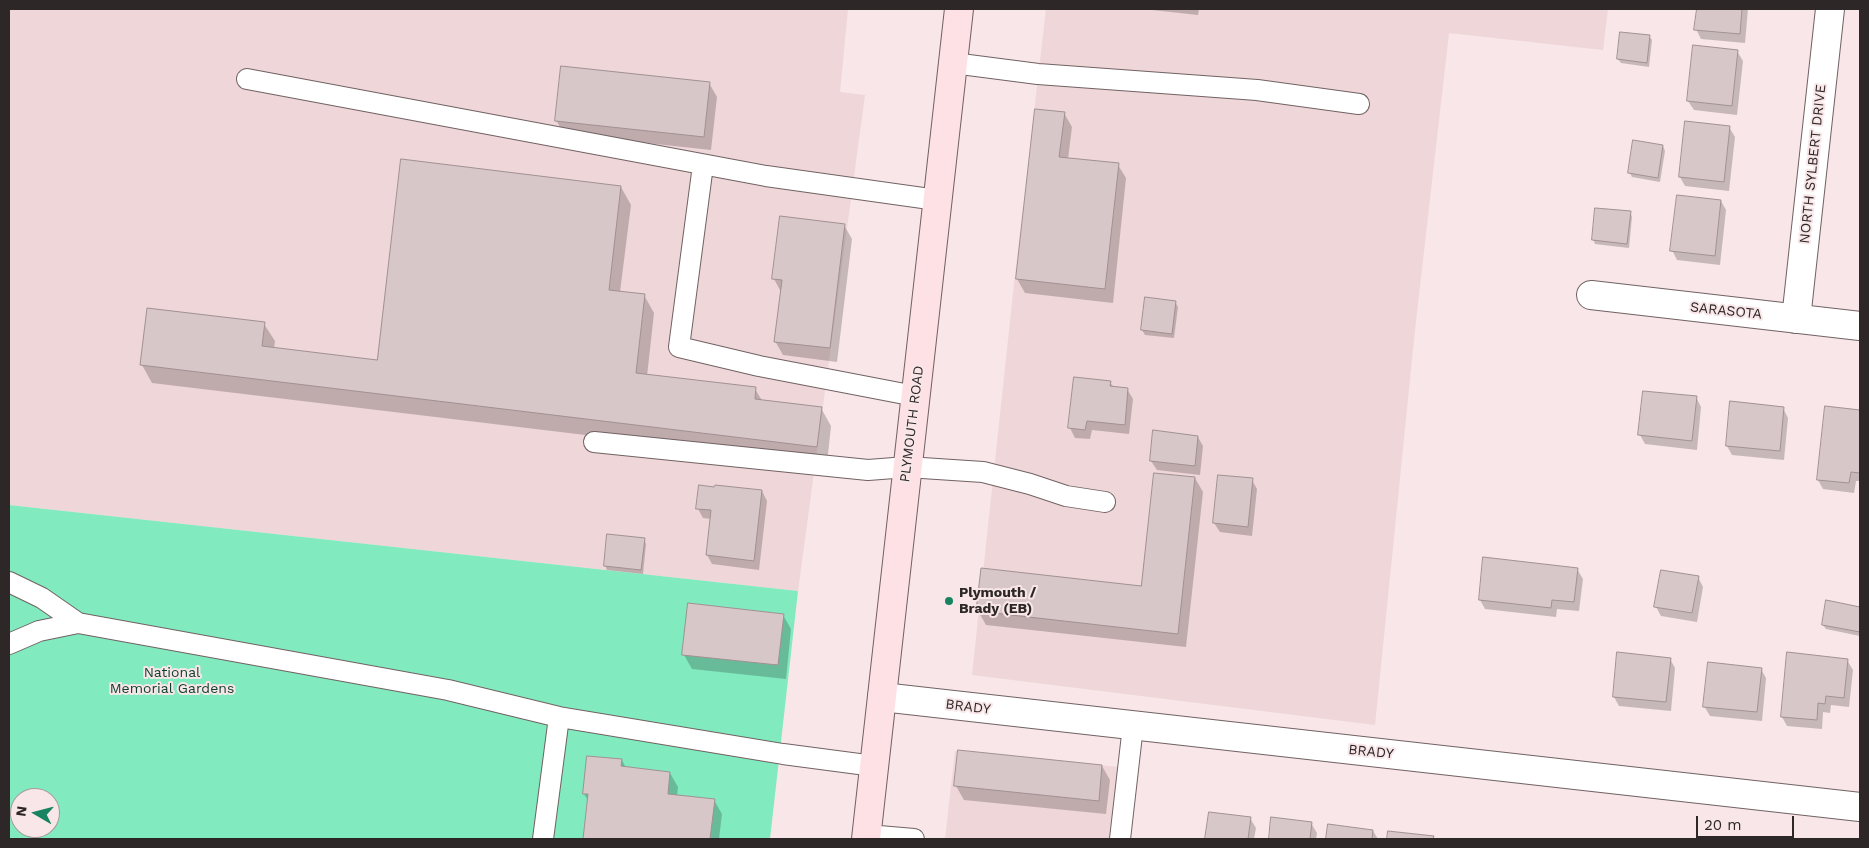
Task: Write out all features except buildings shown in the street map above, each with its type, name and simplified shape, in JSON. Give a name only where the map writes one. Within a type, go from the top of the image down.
[{"type":"main road","name":"PLYMOUTH ROAD","points":[[866,837],[958,9]]},
{"type":"street","name":"NORTH SYLBERT DRIVE","points":[[1796,318],[1830,9]]},
{"type":"street","name":"SARASOTA","points":[[1591,296],[1860,326]]},
{"type":"street","name":"BRADY","points":[[882,697],[1860,807]]},
{"type":"lane","points":[[953,63],[1038,74],[1257,90],[1359,104]]},
{"type":"lane","points":[[247,79],[766,176],[937,200]]},
{"type":"lane","points":[[703,164],[679,347],[759,366],[915,396]]},
{"type":"lane","points":[[594,442],[868,470],[907,467],[983,472],[1030,484],[1066,496],[1105,502]]},
{"type":"lane","points":[[9,582],[42,598],[78,623]]},
{"type":"lane","points":[[9,644],[39,631],[78,623],[448,690],[559,717],[783,754],[874,766]]},
{"type":"lane","points":[[526,839],[544,832],[559,717]]},
{"type":"lane","points":[[1120,839],[1133,726]]},
{"type":"lane","points":[[866,837],[914,839]]},
{"type":"shaded area","points":[[9,9],[848,9],[840,92],[865,95],[798,591],[9,505]]},
{"type":"shaded area","points":[[1046,9],[1608,9],[1603,50],[1449,33],[1415,330],[1375,725],[972,675]]},
{"type":"shaded area","points":[[955,751],[1139,769],[1131,839],[945,839]]},
{"type":"green space","name":"National Memorial Gardens","points":[[9,505],[798,591],[770,839],[9,839]]},
{"type":"place","name":"Plymouth / Brady (EB)","points":[[949,601]]}]
